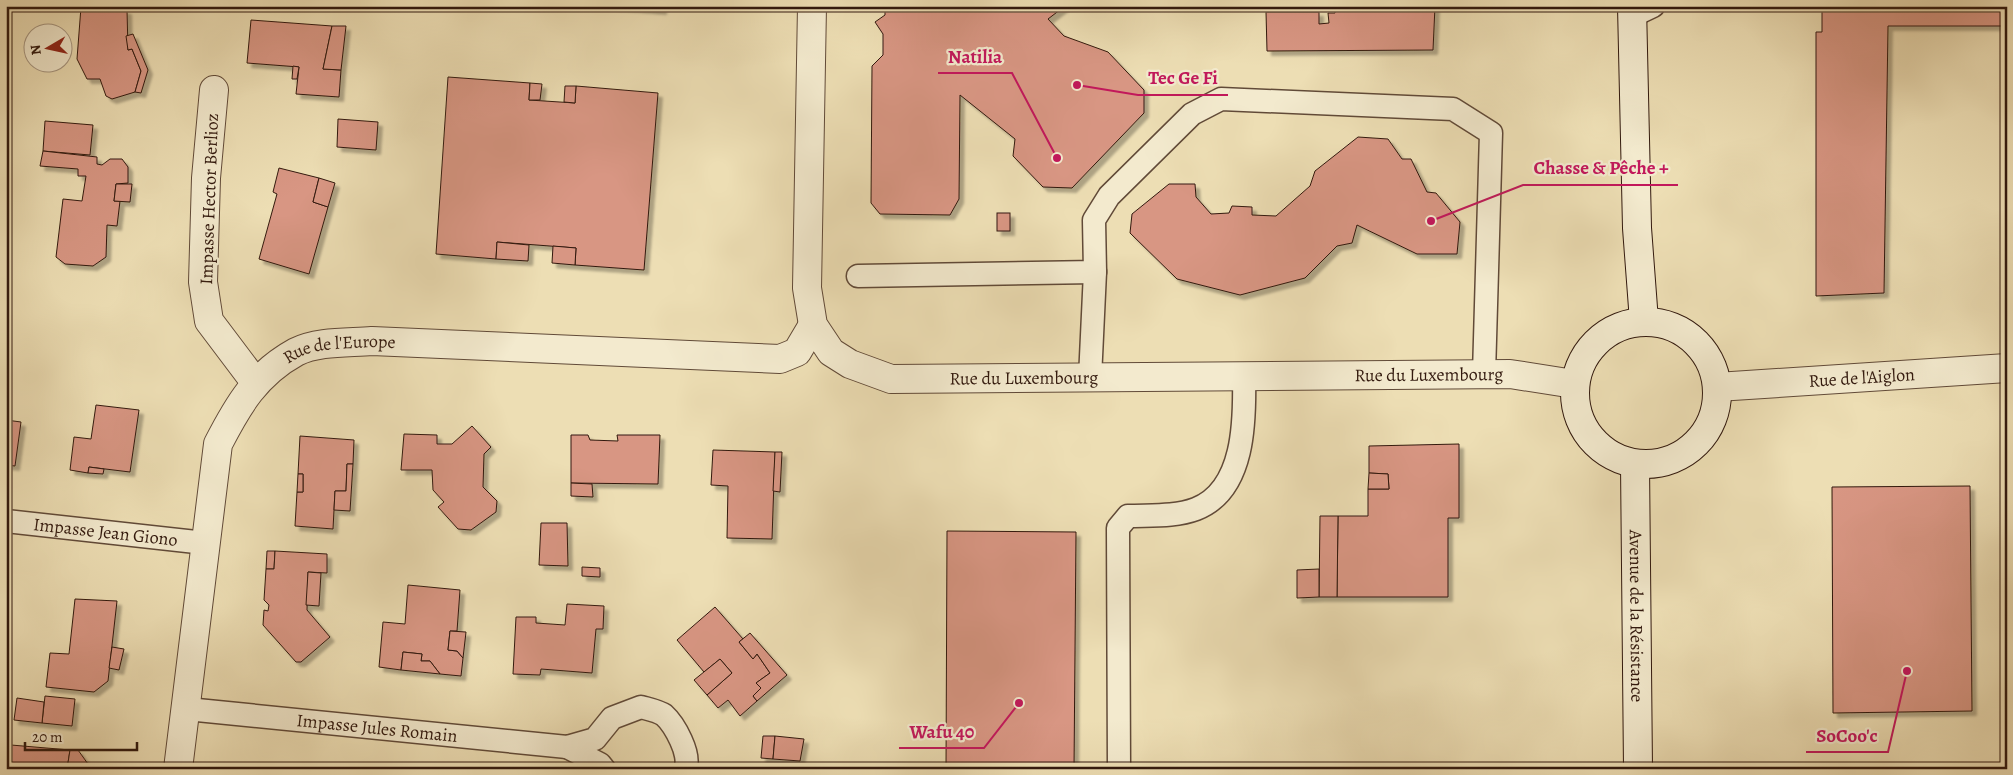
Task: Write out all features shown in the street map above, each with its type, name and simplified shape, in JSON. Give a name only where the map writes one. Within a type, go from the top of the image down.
[{"type":"street","name":"Rue du Luxembourg","points":[[812,6],[807,288],[813,324],[831,352],[850,364],[891,379],[1510,374],[1574,384]]},
{"type":"street","points":[[1639,10],[1637,228],[1644,321]]},
{"type":"street","name":"Impasse Hector Berlioz","points":[[214,90],[206,178],[204,282],[209,321],[255,382]]},
{"type":"street","points":[[1644,321],[1666,324],[1685,333],[1701,347],[1712,366],[1717,387],[1716,408],[1708,428],[1695,446],[1677,458],[1656,464],[1635,464],[1609,456],[1588,437],[1576,412],[1574,384],[1582,360],[1598,339],[1619,326],[1644,321]]},
{"type":"street","name":"Rue de l'Europe","points":[[178,769],[187,709],[218,444],[236,409],[255,382],[297,352],[326,344],[372,341],[780,360],[797,352],[813,324]]},
{"type":"street","name":"Rue de l'Aiglon","points":[[1717,387],[2007,368]]},
{"type":"street","name":"Avenue de la Résistance","points":[[1635,464],[1638,769]]},
{"type":"lane","points":[[1090,378],[1095,272],[1094,220],[1109,196],[1192,114],[1222,99],[1453,109],[1491,133],[1484,374]]},
{"type":"lane","points":[[858,276],[1095,272]]},
{"type":"lane","points":[[1118,769],[1118,528],[1128,516],[1172,515],[1197,508],[1217,496],[1230,478],[1237,459],[1244,403],[1244,376]]},
{"type":"lane","name":"Impasse Jean Giono","points":[[6,521],[205,543]]},
{"type":"lane","name":"Impasse Jules Romain","points":[[567,747],[595,739],[612,718],[641,707],[663,714],[682,740],[687,765],[685,769]]},
{"type":"lane","name":"Impasse Jules Romain","points":[[187,709],[567,747],[600,764],[604,769]]},
{"type":"building","points":[[614,6],[662,6],[662,10]]},
{"type":"building","points":[[885,6],[1065,6],[1048,19],[1064,36],[1108,52],[1144,90],[1144,113],[1072,188],[1043,187],[1013,156],[1015,139],[960,95],[959,199],[950,215],[880,214],[871,203],[872,66],[883,55],[883,34],[875,22],[885,15]]},
{"type":"building","points":[[1335,6],[1435,6],[1433,50],[1267,51],[1266,12],[1319,12],[1319,24],[1329,23],[1328,13],[1335,13]]},
{"type":"building","points":[[1822,6],[2007,6],[2007,26],[1888,26],[1884,293],[1816,296],[1816,32],[1822,32]]},
{"type":"building","points":[[81,7],[127,10],[128,50],[132,49],[141,71],[135,92],[112,99],[106,96],[100,79],[87,79],[77,59]]},
{"type":"building","points":[[251,20],[332,26],[323,69],[341,70],[339,97],[296,94],[299,67],[247,63]]},
{"type":"building","points":[[332,26],[346,26],[341,70],[323,69]]},
{"type":"building","points":[[133,34],[148,70],[141,93],[135,92],[141,71],[132,49],[128,50],[126,36]]},
{"type":"building","points":[[293,66],[299,67],[297,79],[292,79]]},
{"type":"building","points":[[448,77],[530,83],[529,100],[575,103],[576,86],[658,93],[644,270],[575,265],[576,248],[497,242],[496,259],[436,254]]},
{"type":"building","points":[[530,83],[542,84],[540,100],[529,100]]},
{"type":"building","points":[[565,86],[576,86],[575,103],[564,102]]},
{"type":"building","points":[[338,119],[378,122],[376,150],[337,147]]},
{"type":"building","points":[[45,121],[93,125],[90,155],[43,151]]},
{"type":"building","points":[[1358,137],[1388,139],[1402,159],[1411,159],[1427,192],[1436,193],[1460,222],[1457,254],[1417,254],[1357,225],[1352,243],[1337,246],[1305,278],[1240,295],[1177,279],[1130,233],[1132,214],[1169,184],[1195,184],[1196,197],[1211,214],[1229,213],[1232,206],[1252,207],[1252,215],[1276,216],[1310,186],[1315,171]]},
{"type":"building","points":[[43,151],[97,157],[97,164],[102,165],[110,159],[122,159],[128,167],[128,183],[116,184],[114,201],[120,201],[117,226],[107,225],[106,257],[93,266],[65,264],[56,257],[63,199],[82,201],[86,176],[78,176],[78,169],[40,166]]},
{"type":"building","points":[[279,168],[319,178],[313,202],[328,207],[309,274],[259,259],[277,194],[273,192]]},
{"type":"building","points":[[319,178],[335,183],[328,207],[313,202]]},
{"type":"building","points":[[116,184],[132,184],[130,202],[114,201]]},
{"type":"building","points":[[997,213],[1010,213],[1010,231],[997,231]]},
{"type":"building","points":[[497,242],[529,245],[528,261],[496,259]]},
{"type":"building","points":[[553,246],[576,248],[575,265],[552,263]]},
{"type":"building","points":[[96,405],[139,410],[130,472],[89,467],[88,473],[70,470],[74,437],[91,439]]},
{"type":"building","points":[[6,420],[21,422],[15,466],[6,465]]},
{"type":"building","points":[[472,426],[491,447],[484,454],[483,487],[497,501],[496,512],[471,530],[458,529],[438,507],[444,502],[433,490],[432,470],[401,470],[404,434],[437,435],[437,444],[452,444]]},
{"type":"building","points":[[571,435],[588,435],[590,440],[618,441],[617,435],[660,435],[658,484],[571,483]]},
{"type":"building","points":[[300,436],[354,440],[353,464],[347,464],[346,491],[335,491],[333,529],[295,526],[297,492],[303,492],[303,474],[298,474]]},
{"type":"building","points":[[1459,444],[1459,518],[1448,518],[1448,597],[1337,597],[1338,516],[1368,516],[1368,489],[1389,489],[1388,474],[1369,473],[1369,446]]},
{"type":"building","points":[[713,450],[775,452],[772,539],[727,538],[728,486],[711,485]]},
{"type":"building","points":[[775,452],[782,452],[780,492],[773,491]]},
{"type":"building","points":[[347,464],[353,464],[350,511],[334,510],[335,491],[346,491]]},
{"type":"building","points":[[89,467],[104,469],[103,474],[88,473]]},
{"type":"building","points":[[1369,473],[1388,474],[1389,489],[1368,489]]},
{"type":"building","points":[[298,474],[303,474],[303,492],[297,492]]},
{"type":"building","points":[[571,483],[592,484],[593,497],[571,496]]},
{"type":"building","points":[[1970,486],[1972,711],[1833,713],[1832,487]]},
{"type":"building","points":[[1320,516],[1338,516],[1337,597],[1319,597]]},
{"type":"building","points":[[541,523],[567,523],[568,566],[539,565]]},
{"type":"building","points":[[947,531],[1076,532],[1074,769],[946,769]]},
{"type":"building","points":[[267,551],[275,551],[274,569],[266,569]]},
{"type":"building","points":[[275,551],[327,554],[327,573],[308,572],[307,610],[330,637],[301,662],[296,662],[263,625],[264,610],[268,611],[269,605],[264,600],[266,569],[274,569]]},
{"type":"building","points":[[582,567],[600,568],[600,577],[582,576]]},
{"type":"building","points":[[1319,569],[1319,597],[1297,598],[1297,570]]},
{"type":"building","points":[[308,572],[321,573],[319,606],[306,605]]},
{"type":"building","points":[[408,585],[460,590],[457,631],[450,631],[448,650],[457,651],[463,658],[461,676],[440,674],[430,661],[421,661],[422,654],[403,652],[401,670],[379,667],[383,622],[405,624]]},
{"type":"building","points":[[75,599],[117,601],[108,681],[94,692],[46,687],[50,653],[69,654]]},
{"type":"building","points":[[567,604],[604,606],[603,629],[596,629],[592,673],[541,669],[540,675],[513,674],[516,617],[536,617],[536,623],[565,625]]},
{"type":"building","points":[[715,607],[743,639],[739,642],[753,659],[757,654],[770,673],[756,683],[761,688],[753,696],[757,701],[740,716],[728,700],[718,708],[707,695],[732,673],[720,659],[704,672],[677,640]]},
{"type":"building","points":[[450,631],[466,632],[463,658],[457,651],[448,650]]},
{"type":"building","points":[[750,633],[787,675],[757,701],[753,696],[761,688],[756,683],[770,673],[757,654],[753,659],[739,642]]},
{"type":"building","points":[[112,647],[124,649],[119,670],[109,668]]},
{"type":"building","points":[[403,652],[422,654],[421,661],[430,661],[440,674],[401,670]]},
{"type":"building","points":[[720,659],[732,673],[707,695],[694,680]]},
{"type":"building","points":[[45,696],[75,699],[72,726],[42,723]]},
{"type":"building","points":[[17,698],[44,702],[42,723],[14,720]]},
{"type":"building","points":[[763,736],[775,736],[773,759],[761,758]]},
{"type":"building","points":[[775,736],[804,739],[800,761],[773,759]]},
{"type":"building","points":[[11,745],[70,750],[67,769],[8,769]]},
{"type":"building","points":[[70,750],[78,750],[88,764],[88,769],[67,769]]},
{"type":"place","name":"Tec Ge Fi","points":[[1077,85]]},
{"type":"place","name":"Natilia","points":[[1057,158]]},
{"type":"place","name":"Chasse & Pêche +","points":[[1431,221]]},
{"type":"place","name":"SoCoo'c","points":[[1907,671]]},
{"type":"place","name":"Wafu 40","points":[[1019,703]]}]
